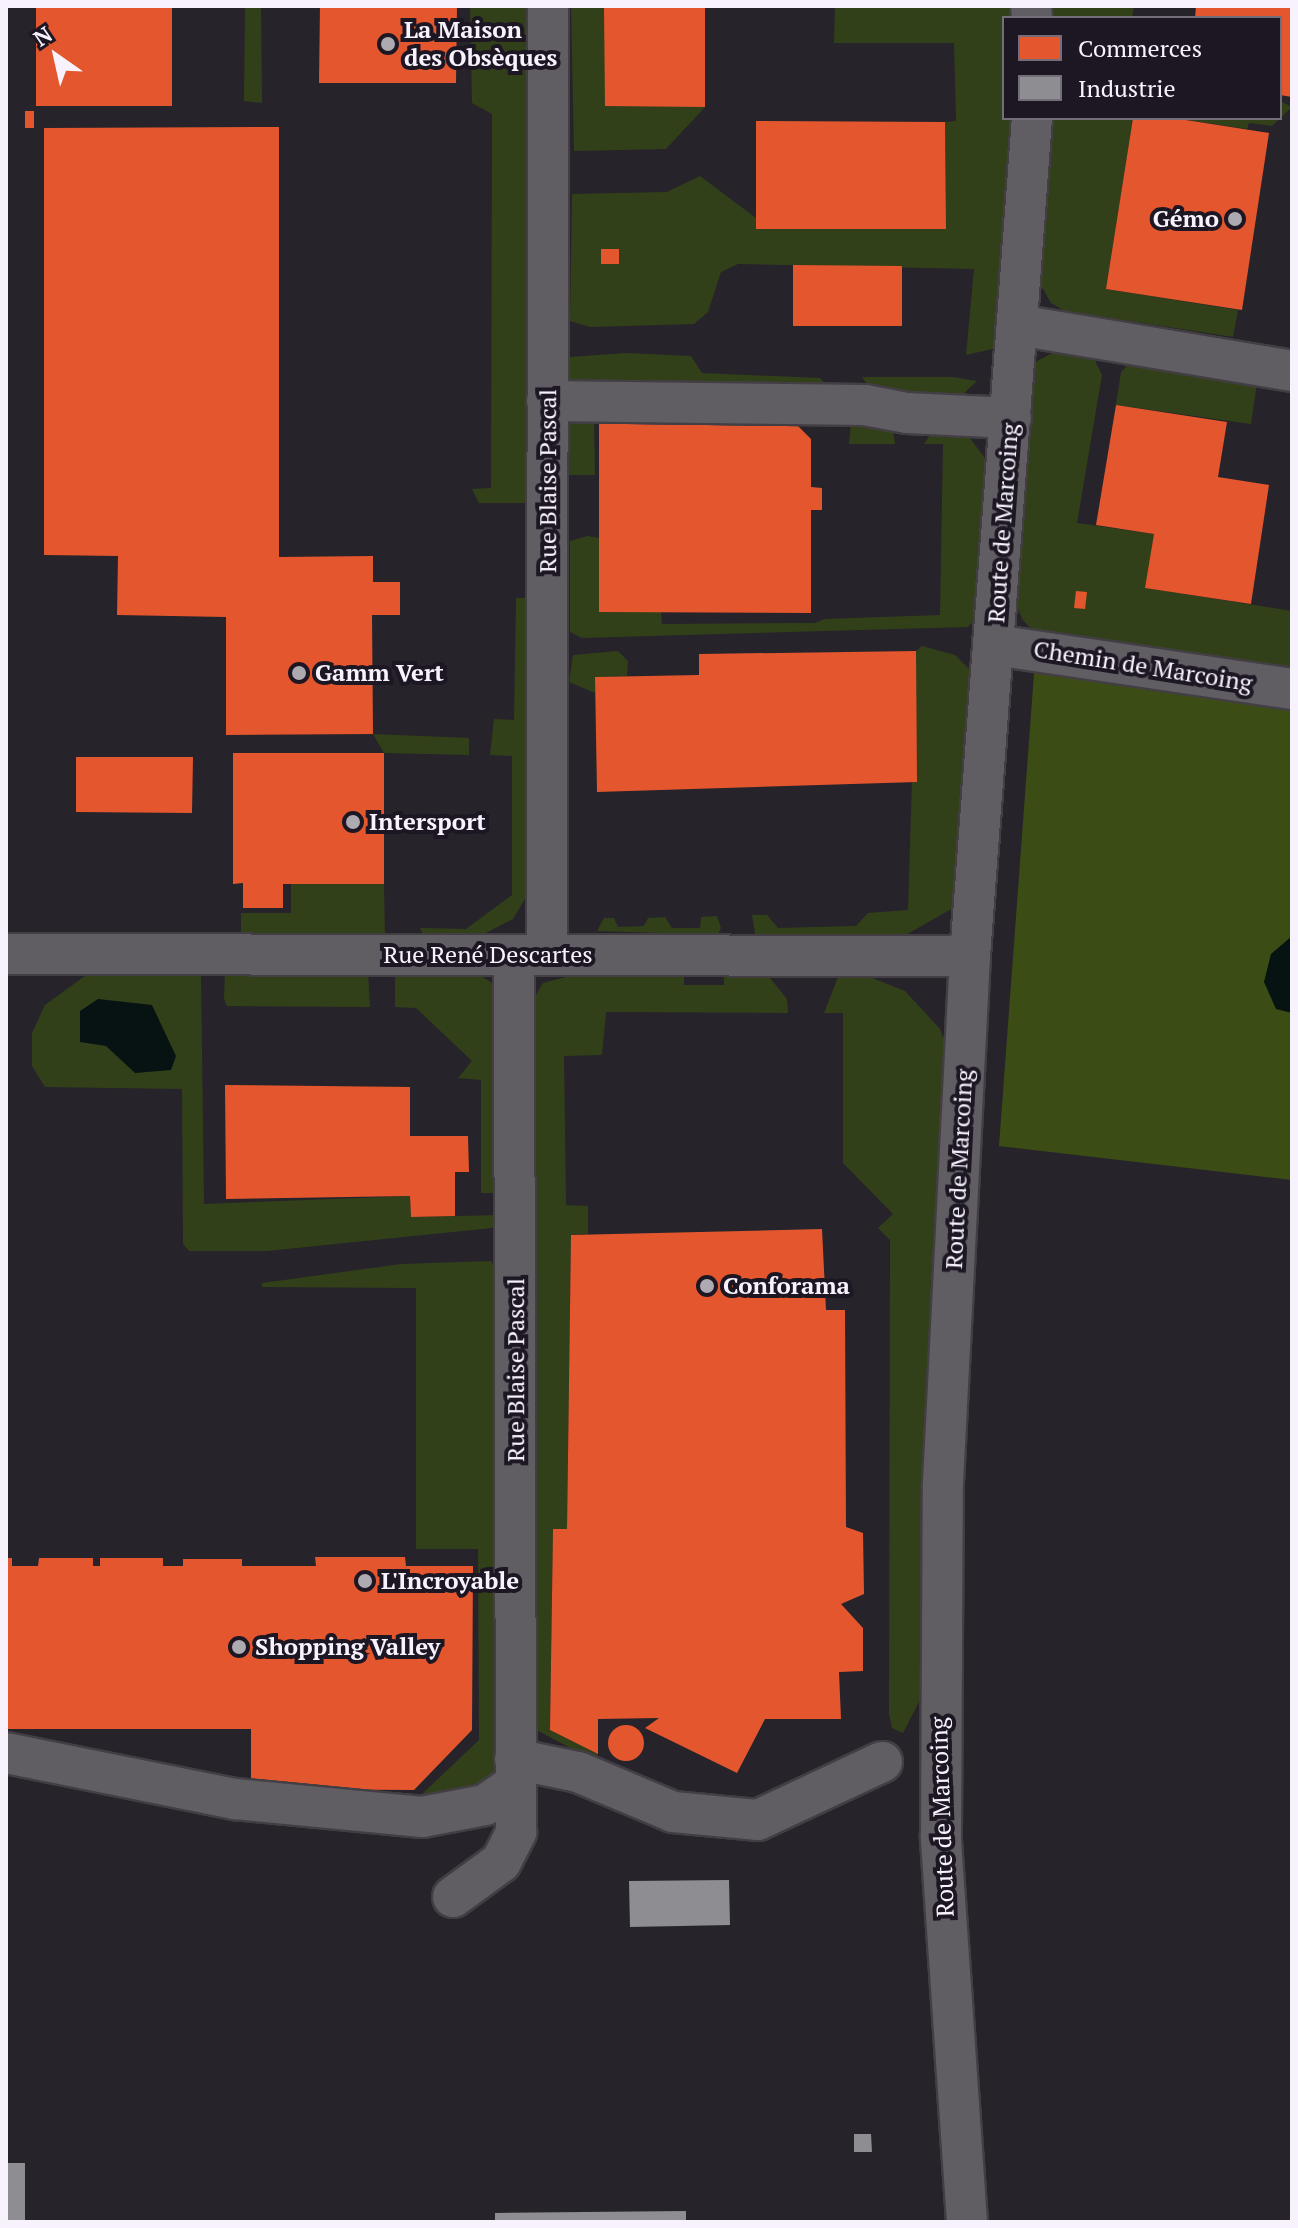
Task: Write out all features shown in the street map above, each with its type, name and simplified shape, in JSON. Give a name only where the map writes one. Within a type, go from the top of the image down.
[{"type":"street","name":"Rue Blaise Pascal","points":[[453,1897],[485,1876],[506,1852],[516,1832],[531,955],[547,401],[548,6]]},
{"type":"street","name":"Route de Marcoing","points":[[967,2222],[944,1906],[939,1694],[943,1483],[970,956],[1032,120]]},
{"type":"street","points":[[1018,325],[1292,371]]},
{"type":"street","points":[[547,401],[865,405],[907,413],[1011,418]]},
{"type":"street","name":"Chemin de Marcoing","points":[[994,645],[1292,689]]},
{"type":"street","name":"Rue René Descartes","points":[[6,954],[970,956]]},
{"type":"street","points":[[6,1753],[235,1799],[422,1817],[464,1812],[515,1772],[578,1772],[673,1812],[758,1820],[882,1762]]},
{"type":"green space","points":[[245,6],[261,6],[262,103],[244,101]]},
{"type":"green space","points":[[470,6],[526,6],[526,503],[479,503],[472,489],[491,488],[492,114],[472,103]]},
{"type":"green space","points":[[571,6],[604,6],[705,107],[666,149],[574,151]]},
{"type":"green space","points":[[835,6],[1015,6],[1016,16],[1002,16],[1002,120],[1018,120],[1001,347],[966,355],[974,269],[738,264],[721,272],[708,312],[694,324],[590,327],[570,321],[572,194],[667,192],[700,176],[756,218],[757,229],[946,229],[945,122],[956,121],[954,43],[834,43]]},
{"type":"green space","points":[[1052,6],[1134,6],[1132,16],[1051,16]]},
{"type":"green space","points":[[1282,102],[1292,107],[1282,116]]},
{"type":"green space","points":[[1049,120],[1133,120],[1106,289],[1238,310],[1233,337],[1065,311],[1051,303],[1037,278]]},
{"type":"green space","points":[[1186,120],[1278,120],[1272,126],[1249,123],[1247,129]]},
{"type":"green space","points":[[1054,352],[1093,357],[1102,375],[1077,523],[1154,534],[1146,588],[1292,611],[1292,673],[1033,631],[1023,620],[1012,597],[1030,365]]},
{"type":"green space","points":[[627,353],[691,356],[702,373],[820,378],[829,389],[570,390],[570,357]]},
{"type":"green space","points":[[1130,363],[1257,382],[1251,424],[1116,405],[1121,372]]},
{"type":"green space","points":[[862,377],[953,377],[977,381],[960,397],[872,392]]},
{"type":"green space","points":[[594,420],[595,475],[569,475],[568,421]]},
{"type":"green space","points":[[851,423],[892,424],[895,444],[849,444]]},
{"type":"green space","points":[[934,429],[964,430],[990,465],[978,615],[968,627],[582,638],[570,632],[570,541],[588,536],[599,538],[599,612],[661,612],[662,624],[815,623],[825,619],[940,615],[943,444],[924,444]]},
{"type":"green space","points":[[516,598],[526,598],[526,897],[513,919],[474,939],[425,939],[420,928],[466,929],[512,895],[512,756],[490,755],[494,719],[514,720]]},
{"type":"green space","points":[[922,646],[955,655],[974,674],[955,907],[902,937],[764,939],[755,934],[752,915],[767,915],[778,928],[856,926],[868,913],[908,910],[916,651]]},
{"type":"green space","points":[[618,651],[628,661],[627,676],[595,677],[595,693],[569,682],[573,655]]},
{"type":"green space","points":[[1035,660],[1292,700],[1292,1180],[999,1146]]},
{"type":"green space","points":[[373,734],[469,738],[469,755],[384,753]]},
{"type":"green space","points":[[291,884],[384,884],[385,937],[241,941],[241,913],[291,913]]},
{"type":"green space","points":[[717,916],[721,928],[715,940],[660,940],[659,933],[597,931],[604,918],[614,918],[618,927],[644,926],[648,918],[665,917],[672,928],[700,928],[701,917]]},
{"type":"green space","points":[[368,971],[370,1007],[227,1006],[224,999],[225,972]]},
{"type":"green space","points":[[201,972],[204,1204],[410,1196],[411,1217],[502,1215],[492,1228],[267,1251],[189,1251],[183,1244],[182,1089],[45,1087],[32,1066],[32,1033],[45,1005],[89,973]]},
{"type":"green space","points":[[475,972],[495,985],[502,1193],[481,1193],[481,1080],[458,1078],[472,1061],[416,1008],[395,1007],[395,973]]},
{"type":"green space","points":[[765,972],[787,999],[788,1013],[606,1012],[602,1055],[564,1056],[566,1205],[588,1206],[588,1234],[571,1235],[567,1529],[553,1530],[550,1730],[598,1754],[595,1761],[529,1726],[533,1000],[543,983],[577,974],[684,973],[684,985],[724,985],[724,973]]},
{"type":"green space","points":[[840,972],[857,972],[905,991],[940,1029],[946,1046],[921,1698],[903,1733],[892,1728],[889,1714],[890,1240],[878,1228],[893,1214],[843,1163],[843,1013],[824,1013]]},
{"type":"green space","points":[[491,1261],[502,1279],[501,1765],[488,1784],[429,1804],[423,1793],[479,1740],[478,1549],[416,1549],[416,1288],[262,1287],[262,1283],[401,1264]]},
{"type":"shaded area","points":[[1292,936],[1292,1013],[1276,1009],[1264,982],[1271,954]]},
{"type":"shaded area","points":[[98,999],[152,1005],[176,1056],[171,1070],[135,1073],[106,1046],[80,1042],[80,1011]]},
{"type":"building: Commerces","points":[[36,6],[172,6],[172,106],[36,106]]},
{"type":"building: Commerces","name":"La Maison des Obsèques","points":[[320,6],[457,6],[456,83],[319,83]]},
{"type":"building: Commerces","points":[[604,6],[705,6],[705,107],[605,106]]},
{"type":"building: Commerces","points":[[1196,6],[1292,6],[1292,97],[1282,95],[1282,16],[1195,16]]},
{"type":"building: Commerces","points":[[25,111],[34,111],[34,128],[25,128]]},
{"type":"building: Commerces","points":[[1133,120],[1186,120],[1269,133],[1242,310],[1106,289]]},
{"type":"building: Commerces","points":[[756,121],[945,122],[946,229],[756,229]]},
{"type":"building: Commerces","points":[[279,127],[279,557],[373,556],[373,582],[400,582],[400,615],[372,615],[373,734],[226,735],[226,617],[117,615],[118,556],[44,555],[44,128]]},
{"type":"building: Commerces","points":[[601,249],[619,249],[619,264],[601,264]]},
{"type":"building: Commerces","points":[[793,265],[902,266],[902,326],[793,326]]},
{"type":"building: Commerces","points":[[1116,405],[1227,422],[1218,477],[1269,485],[1251,604],[1145,588],[1154,534],[1096,525]]},
{"type":"building: Commerces","points":[[599,421],[793,421],[811,439],[811,487],[822,488],[822,510],[811,510],[811,613],[599,612]]},
{"type":"building: Commerces","points":[[1076,591],[1087,592],[1085,609],[1074,608]]},
{"type":"building: Commerces","points":[[916,651],[917,782],[597,792],[595,677],[699,675],[699,654]]},
{"type":"building: Commerces","points":[[233,753],[384,753],[384,884],[283,884],[283,908],[243,908],[243,883],[233,884]]},
{"type":"building: Commerces","points":[[76,757],[193,757],[192,813],[76,812]]},
{"type":"building: Commerces","points":[[225,1085],[410,1087],[410,1136],[468,1136],[469,1172],[455,1172],[455,1216],[411,1217],[410,1196],[226,1199]]},
{"type":"building: Commerces","points":[[822,1229],[826,1310],[845,1310],[846,1527],[863,1533],[864,1594],[841,1604],[863,1628],[863,1671],[839,1672],[841,1719],[765,1719],[737,1773],[645,1728],[659,1718],[598,1719],[598,1754],[550,1730],[553,1529],[567,1529],[571,1235]]},
{"type":"building: Commerces","name":"Shopping Valley","points":[[315,1557],[405,1557],[406,1566],[473,1566],[472,1730],[414,1790],[251,1789],[251,1729],[6,1729],[6,1558],[12,1558],[12,1566],[38,1566],[39,1558],[93,1558],[93,1566],[100,1566],[100,1558],[163,1558],[163,1566],[183,1566],[183,1559],[242,1559],[242,1566],[316,1566]]},
{"type":"building: Commerces","points":[[626,1725],[639,1730],[644,1743],[639,1756],[626,1761],[613,1756],[608,1743],[613,1730]]},
{"type":"building: Industrie","points":[[729,1880],[730,1925],[630,1927],[629,1881]]},
{"type":"building: Industrie","points":[[854,2134],[871,2134],[872,2152],[854,2152]]},
{"type":"building: Industrie","points":[[6,2163],[25,2163],[25,2222],[6,2222]]},
{"type":"building: Industrie","points":[[686,2211],[686,2222],[495,2222],[495,2213]]},
{"type":"place","name":"La Maison des Obsèques","points":[[388,44]]},
{"type":"place","name":"Gémo","points":[[1235,219]]},
{"type":"place","name":"Gamm Vert","points":[[299,673]]},
{"type":"place","name":"Intersport","points":[[353,822]]},
{"type":"place","name":"Conforama","points":[[707,1286]]},
{"type":"place","name":"L'Incroyable","points":[[365,1581]]},
{"type":"place","name":"Shopping Valley","points":[[239,1647]]}]
